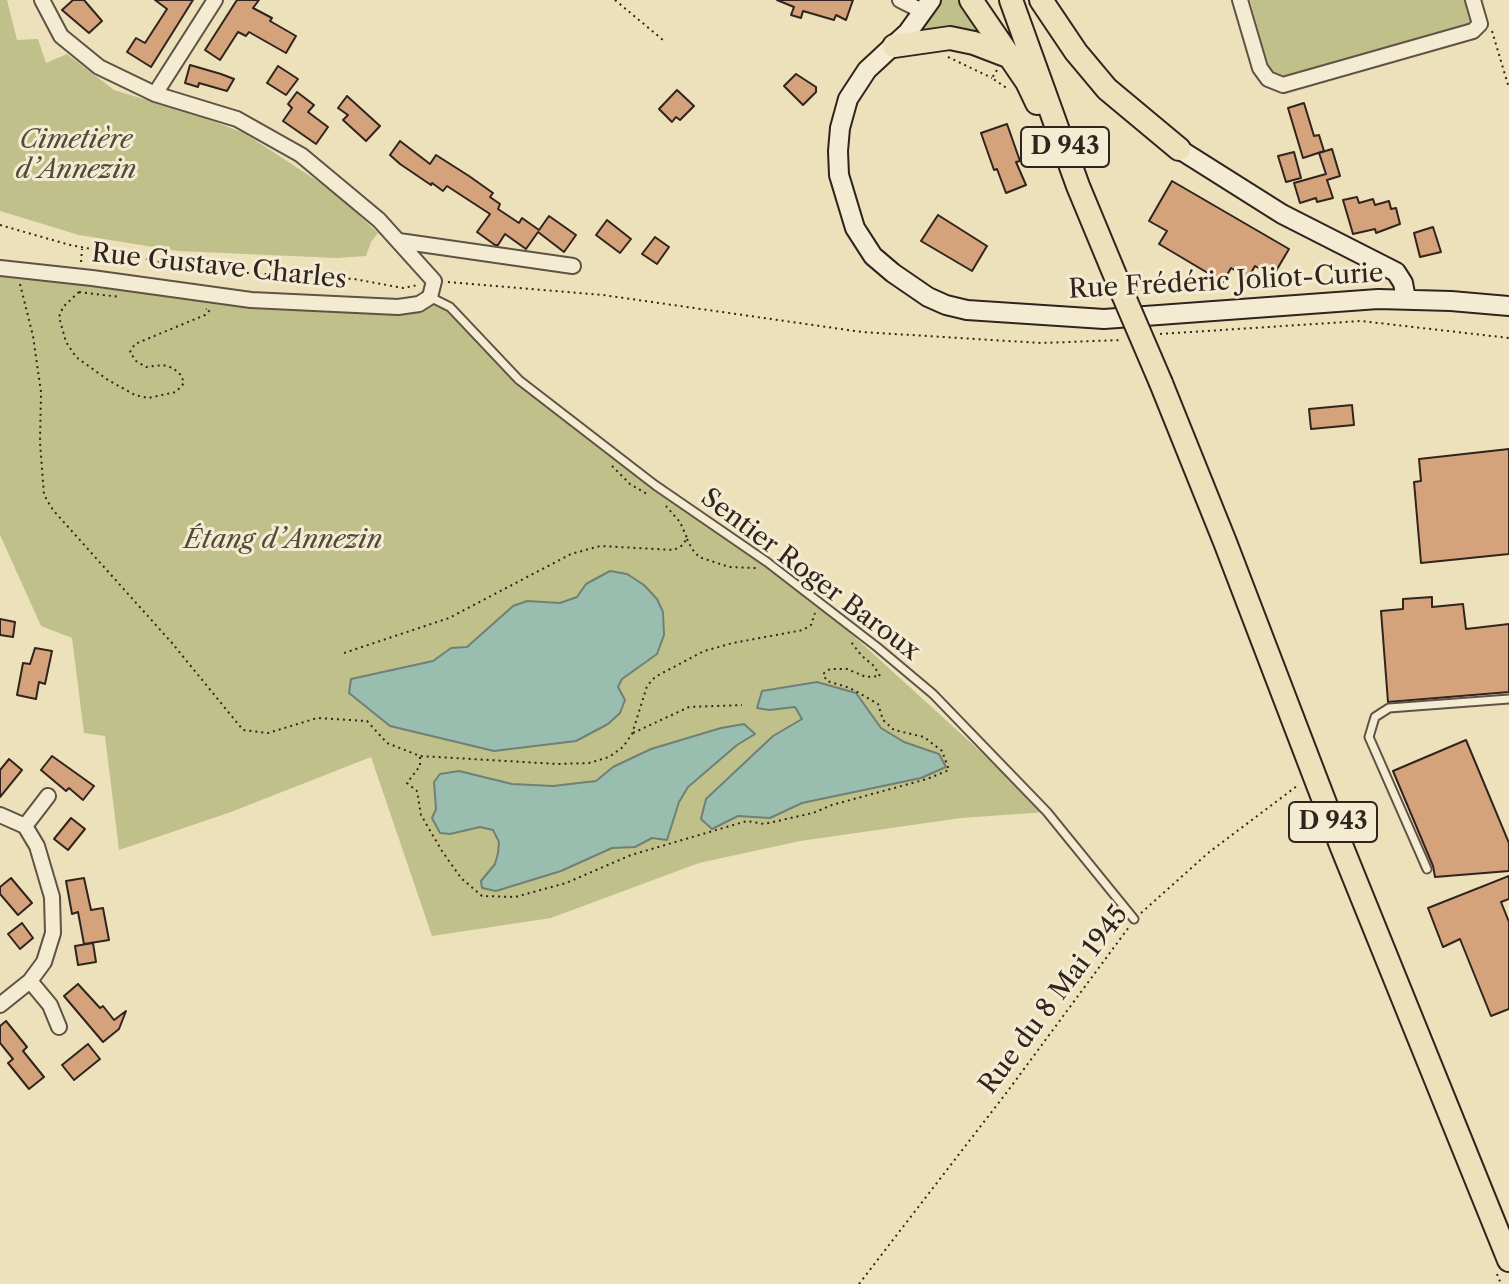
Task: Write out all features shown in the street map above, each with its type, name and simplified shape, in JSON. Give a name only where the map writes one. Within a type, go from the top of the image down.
[{"type":"main road","points":[[971,0],[1027,82],[1078,186]]},
{"type":"main road","name":"D 943","points":[[1011,0],[1078,186],[1161,383],[1509,1260]]},
{"type":"main road","points":[[1041,0],[1076,52],[1107,89],[1179,149]]},
{"type":"main road","points":[[894,46],[950,38],[1008,56]]},
{"type":"street","points":[[42,0],[61,36],[99,67],[155,94],[237,119],[301,155],[342,187],[399,241],[434,281],[430,297]]},
{"type":"street","points":[[155,94],[215,0]]},
{"type":"street","points":[[900,0],[928,6]]},
{"type":"street","points":[[1240,0],[1260,68],[1268,79],[1283,85],[1473,31],[1480,24],[1473,0]]},
{"type":"street","name":"Rue Frédéric Joliot-Curie","points":[[928,6],[894,46],[867,70],[848,99],[840,128],[839,175],[855,228],[873,256],[928,297],[967,310],[1104,319],[1378,299],[1509,306]]},
{"type":"street","points":[[1179,149],[1257,199],[1451,301]]},
{"type":"street","points":[[399,241],[573,266]]},
{"type":"street","points":[[1369,260],[1376,268],[1379,279],[1378,299]]},
{"type":"street","name":"Rue Gustave Charles","points":[[6,269],[251,300],[398,307],[419,304],[430,297]]},
{"type":"street","points":[[1396,272],[1403,283],[1406,299]]},
{"type":"street","points":[[25,826],[48,796]]},
{"type":"street","points":[[0,815],[25,826],[37,846],[52,897],[53,933],[44,962],[30,981],[0,1005]]},
{"type":"street","points":[[30,981],[50,1005],[59,1027]]},
{"type":"lane","name":"Sentier Roger Baroux","points":[[430,297],[450,307],[519,380],[655,485],[767,562],[933,694],[1047,812],[1134,919]]},
{"type":"lane","points":[[1427,869],[1369,737],[1375,717],[1389,708],[1509,699]]},
{"type":"path","points":[[615,0],[663,40]]},
{"type":"path","points":[[1491,29],[1509,88]]},
{"type":"path","points":[[942,54],[992,78]]},
{"type":"path","points":[[0,225],[70,245],[211,271],[354,279],[403,288],[434,281],[603,295],[862,332],[1041,343],[1112,342]]},
{"type":"path","points":[[6,269],[20,284],[33,336],[41,392],[44,495],[53,510],[172,643],[243,730],[268,733],[317,718],[367,721],[387,743],[420,756],[589,763],[609,757],[623,747],[632,734],[647,686],[655,677],[704,651],[803,630],[814,620],[814,600]]},
{"type":"path","points":[[80,276],[79,292],[63,307],[59,317],[66,342],[76,357],[135,395],[148,398],[176,392],[184,383],[173,368],[163,365],[146,367],[136,361],[130,352],[135,344],[205,315],[210,310],[198,306]]},
{"type":"path","points":[[79,292],[123,298]]},
{"type":"path","points":[[1162,334],[1361,321],[1509,338]]},
{"type":"path","points":[[606,457],[630,484],[651,496]]},
{"type":"path","points":[[659,501],[680,522],[699,557],[729,567],[758,568],[767,562]]},
{"type":"path","points":[[344,653],[449,618],[571,554],[600,546],[674,550],[683,545],[687,538]]},
{"type":"path","points":[[420,756],[420,766],[407,783],[417,791],[421,815],[442,851],[461,878],[482,896],[515,897],[566,883],[631,855],[747,821],[764,824],[813,813],[949,770],[942,751],[924,737],[894,730],[883,720],[878,704],[850,688],[827,681],[823,674],[830,669],[847,669],[866,677],[880,676],[850,642],[864,637]]},
{"type":"path","points":[[632,734],[689,707],[742,705]]},
{"type":"path","name":"Rue du 8 Mai 1945","points":[[859,1284],[1007,1092],[1134,919],[1208,853],[1314,773]]},
{"type":"green space","name":"Cimetière d’Annezin","points":[[0,0],[7,0],[17,40],[38,39],[46,63],[67,54],[114,90],[244,133],[333,191],[378,233],[366,256],[337,258],[178,251],[79,235],[0,211]]},
{"type":"green space","points":[[942,0],[963,0],[999,47],[916,36]]},
{"type":"green space","points":[[1250,0],[1468,0],[1475,23],[1281,78],[1269,70]]},
{"type":"green space","name":"Étang d’Annezin","points":[[0,269],[293,308],[433,298],[519,380],[814,600],[1047,812],[961,818],[800,841],[699,863],[551,918],[432,936],[371,757],[231,812],[119,850],[105,736],[84,733],[72,638],[41,626],[0,535]]},
{"type":"shaded area","points":[[610,571],[627,574],[644,585],[657,599],[663,612],[664,635],[657,654],[622,679],[618,687],[625,700],[620,713],[608,724],[576,741],[494,751],[390,726],[349,693],[351,679],[433,661],[451,648],[467,647],[513,606],[527,601],[560,603],[577,597],[586,584]]},
{"type":"shaded area","points":[[817,682],[856,693],[881,728],[904,742],[939,754],[946,767],[921,778],[802,803],[770,818],[738,816],[712,829],[701,819],[706,799],[773,736],[802,719],[795,707],[757,708],[762,691]]},
{"type":"shaded area","points":[[744,724],[755,734],[737,745],[688,787],[679,802],[667,840],[652,838],[635,847],[612,848],[561,871],[496,891],[482,888],[481,881],[495,864],[498,853],[499,842],[493,830],[480,827],[450,834],[440,833],[432,818],[436,809],[434,782],[440,774],[459,771],[512,784],[553,786],[596,781],[613,767],[651,749]]},
{"type":"building","points":[[73,0],[84,0],[102,21],[89,33],[62,10]]},
{"type":"building","points":[[155,0],[193,0],[151,67],[127,52],[136,38],[145,43],[167,9]]},
{"type":"building","points":[[237,0],[259,0],[253,8],[296,36],[286,53],[249,32],[246,36],[238,32],[220,60],[205,50]]},
{"type":"building","points":[[777,0],[853,0],[846,20],[836,15],[834,20],[803,11],[801,18],[791,15],[794,7]]},
{"type":"building","points":[[190,65],[234,79],[227,91],[199,83],[198,87],[185,83]]},
{"type":"building","points":[[278,66],[298,79],[286,95],[267,83]]},
{"type":"building","points":[[796,74],[816,87],[816,92],[803,105],[784,86]]},
{"type":"building","points":[[677,90],[694,106],[680,120],[676,117],[672,122],[659,109]]},
{"type":"building","points":[[297,92],[314,105],[308,112],[328,127],[316,144],[283,121],[292,108],[288,104]]},
{"type":"building","points":[[347,96],[380,126],[366,141],[343,120],[348,115],[338,108]]},
{"type":"building","points":[[1304,103],[1314,136],[1319,135],[1324,151],[1303,158],[1288,108]]},
{"type":"building","points":[[1007,124],[1020,161],[1016,162],[1026,185],[1006,193],[981,133]]},
{"type":"building","points":[[400,141],[430,164],[436,155],[469,176],[493,193],[490,197],[500,204],[498,209],[519,223],[522,218],[539,230],[549,216],[576,235],[564,252],[538,232],[526,249],[505,234],[495,245],[477,232],[490,214],[447,186],[443,191],[400,164],[390,155]]},
{"type":"building","points":[[1332,149],[1340,176],[1327,180],[1333,198],[1317,202],[1316,198],[1300,203],[1294,183],[1326,174],[1319,153]]},
{"type":"building","points":[[1294,152],[1301,178],[1286,182],[1278,156]]},
{"type":"building","points":[[1172,181],[1289,249],[1273,276],[1255,266],[1248,278],[1231,268],[1223,282],[1159,244],[1167,231],[1149,221]]},
{"type":"building","points":[[1357,197],[1359,203],[1373,199],[1375,205],[1389,201],[1391,209],[1396,208],[1400,224],[1376,233],[1375,229],[1353,234],[1343,200]]},
{"type":"building","points":[[938,215],[987,246],[972,271],[921,241]]},
{"type":"building","points":[[607,220],[631,239],[620,253],[596,235]]},
{"type":"building","points":[[1433,227],[1441,252],[1420,257],[1414,233]]},
{"type":"building","points":[[655,237],[669,247],[657,264],[642,254]]},
{"type":"building","points":[[1352,405],[1354,425],[1311,429],[1309,409]]},
{"type":"building","points":[[1509,449],[1509,554],[1421,563],[1414,482],[1421,481],[1419,459]]},
{"type":"building","points":[[1432,597],[1432,607],[1463,604],[1466,629],[1509,624],[1509,692],[1388,702],[1381,611],[1403,609],[1403,599]]},
{"type":"building","points":[[0,619],[15,622],[13,637],[0,635]]},
{"type":"building","points":[[35,648],[52,651],[45,684],[39,682],[36,699],[17,695],[23,663],[30,664]]},
{"type":"building","points":[[1466,740],[1509,843],[1509,871],[1435,877],[1393,771]]},
{"type":"building","points":[[52,756],[94,786],[83,800],[69,788],[66,791],[41,770]]},
{"type":"building","points":[[9,759],[22,770],[0,797],[0,770]]},
{"type":"building","points":[[71,818],[85,829],[68,850],[54,839]]},
{"type":"building","points":[[1509,876],[1509,899],[1501,902],[1509,922],[1509,1009],[1491,1016],[1460,939],[1443,947],[1428,908]]},
{"type":"building","points":[[11,878],[32,903],[18,915],[0,894],[0,887]]},
{"type":"building","points":[[84,878],[91,910],[103,908],[109,940],[84,944],[78,912],[72,914],[66,881]]},
{"type":"building","points":[[22,923],[33,938],[20,949],[8,934]]},
{"type":"building","points":[[93,943],[96,962],[78,965],[75,946]]},
{"type":"building","points":[[78,984],[114,1020],[126,1011],[119,1029],[103,1042],[64,996]]},
{"type":"building","points":[[6,1021],[27,1047],[23,1051],[44,1077],[29,1089],[8,1063],[13,1059],[0,1043],[0,1026]]},
{"type":"building","points":[[88,1044],[100,1059],[74,1080],[62,1065]]}]
